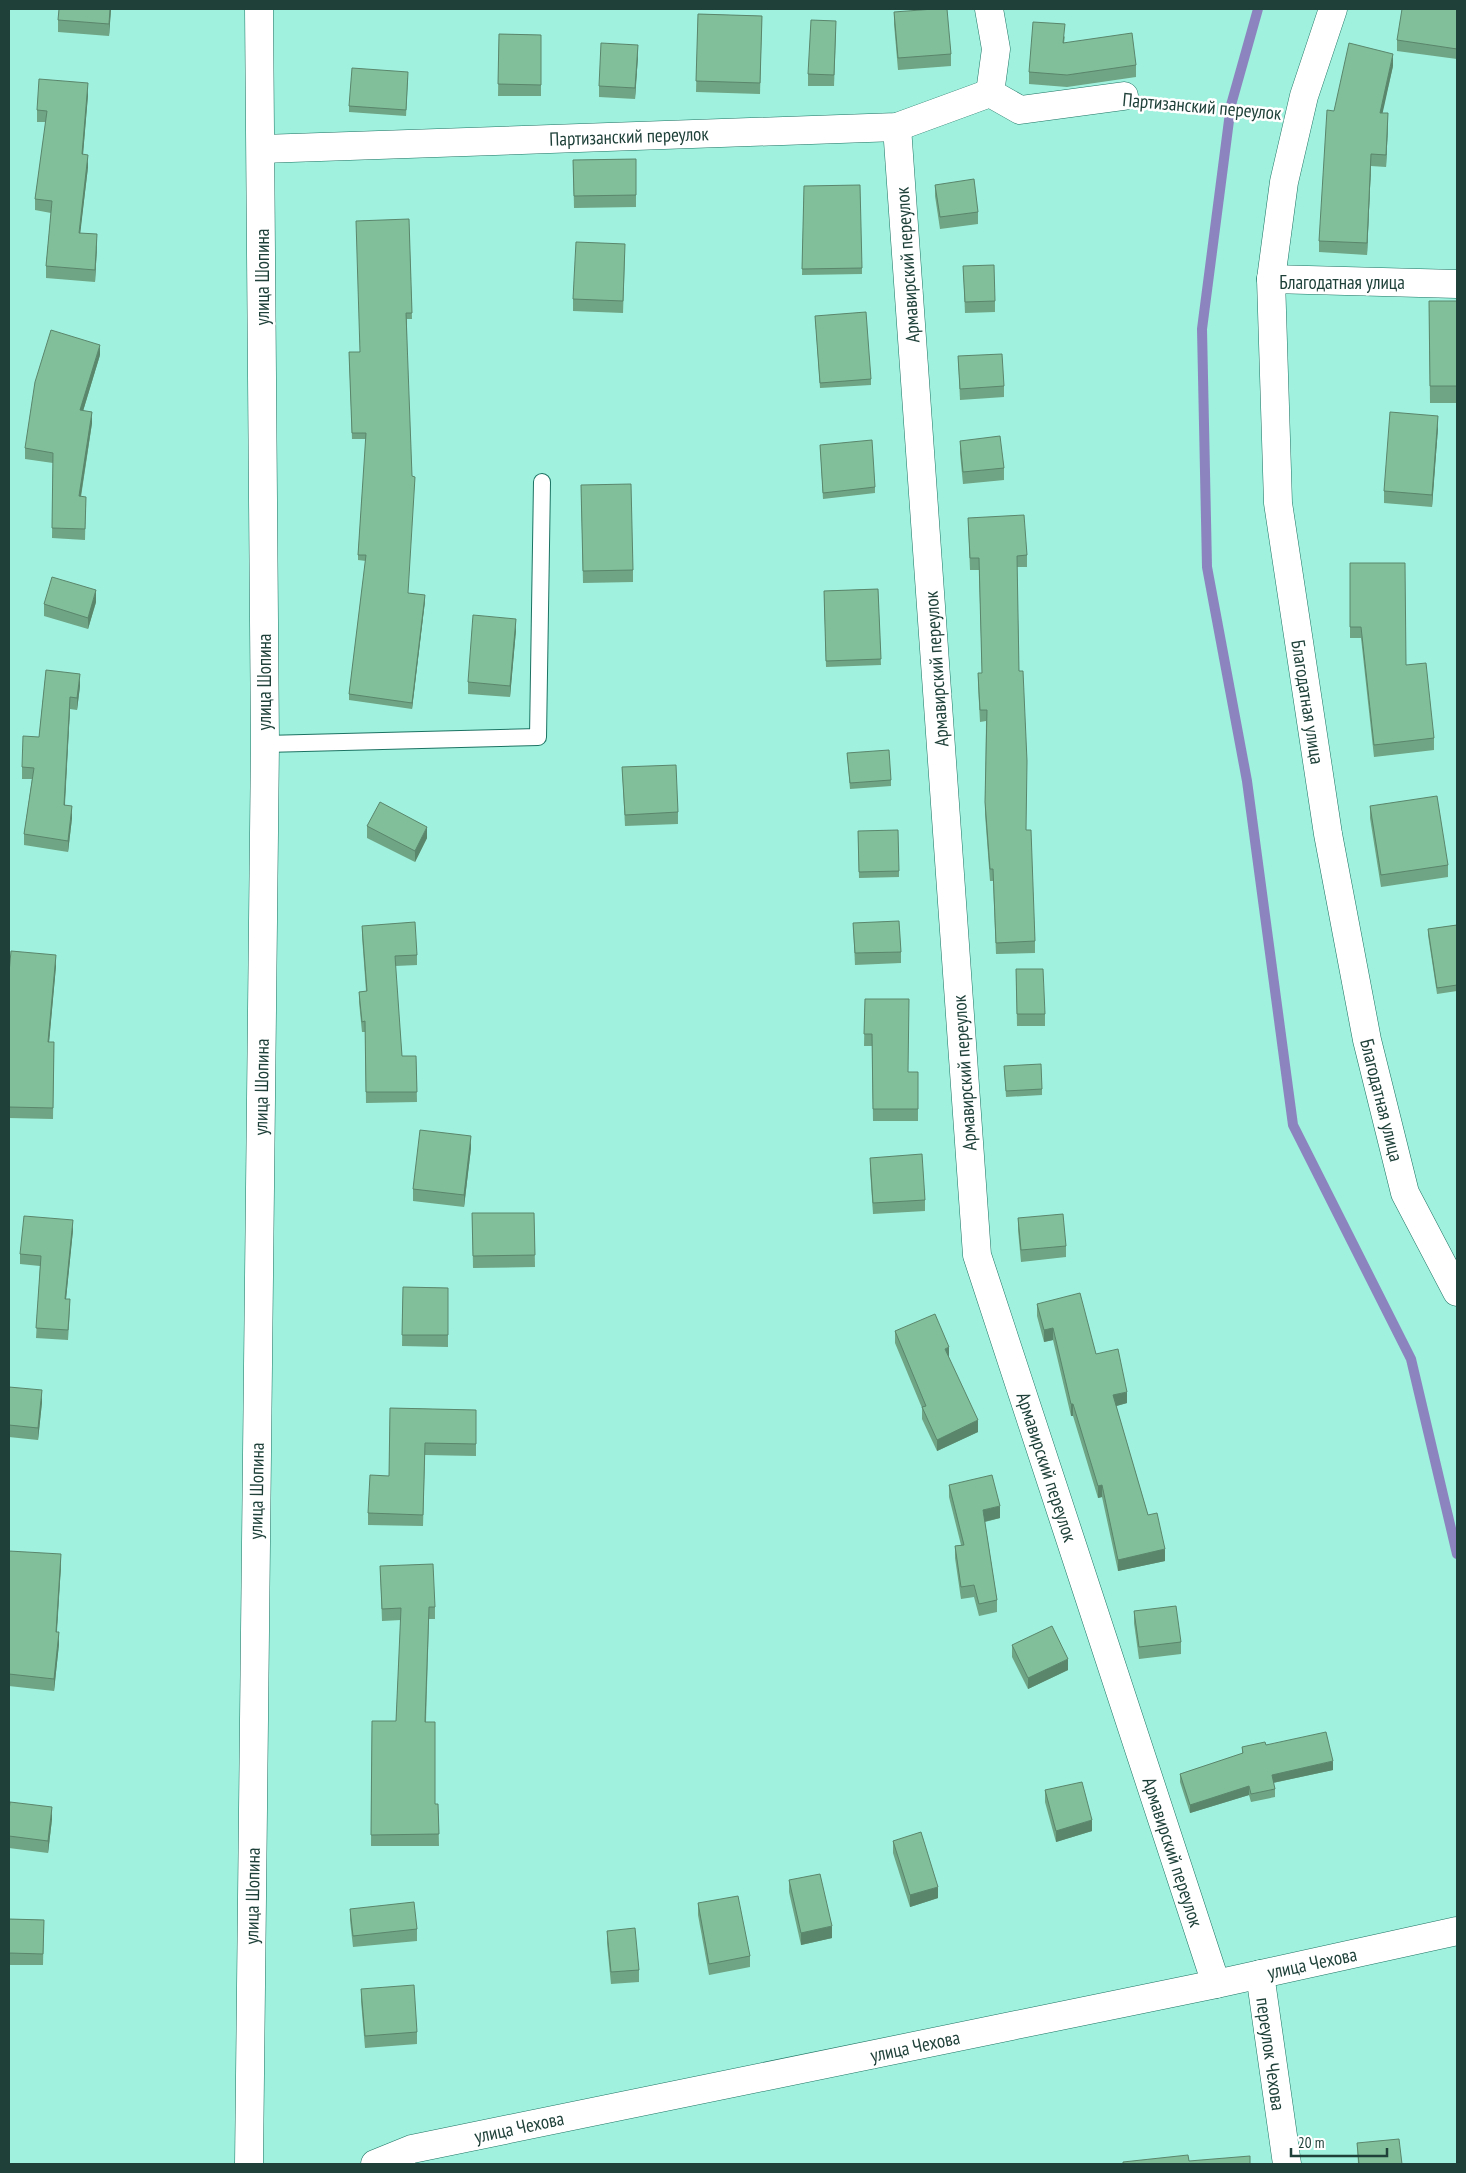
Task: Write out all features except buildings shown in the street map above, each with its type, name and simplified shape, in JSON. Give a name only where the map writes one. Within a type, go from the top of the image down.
[{"type":"street","name":"улица Шопина","points":[[248,2164],[265,744],[262,150],[259,9]]},
{"type":"street","points":[[989,9],[996,49],[990,94]]},
{"type":"street","name":"Партизанский переулок","points":[[1271,279],[1284,182],[1299,116],[1333,9]]},
{"type":"street","name":"Партизанский переулок","points":[[262,150],[897,127],[990,94],[1020,110],[1124,96]]},
{"type":"street","name":"Армавирский переулок","points":[[897,127],[977,1255],[1216,1984]]},
{"type":"street","name":"Благодатная улица","points":[[1457,284],[1271,279],[1278,503],[1328,834],[1367,1040],[1405,1193],[1457,1292]]},
{"type":"street","name":"улица Чехова","points":[[375,2164],[412,2149],[1216,1984],[1457,1931]]},
{"type":"street","name":"переулок Чехова","points":[[1260,1974],[1287,2164]]},
{"type":"lane","points":[[265,744],[538,737],[542,482]]},
{"type":"path","name":"Партизанский переулок","points":[[1124,96],[1231,105],[1299,116]]},
{"type":"waterway","points":[[1258,9],[1231,105],[1202,329],[1207,567],[1247,781],[1293,1125],[1411,1359],[1457,1554]]}]
